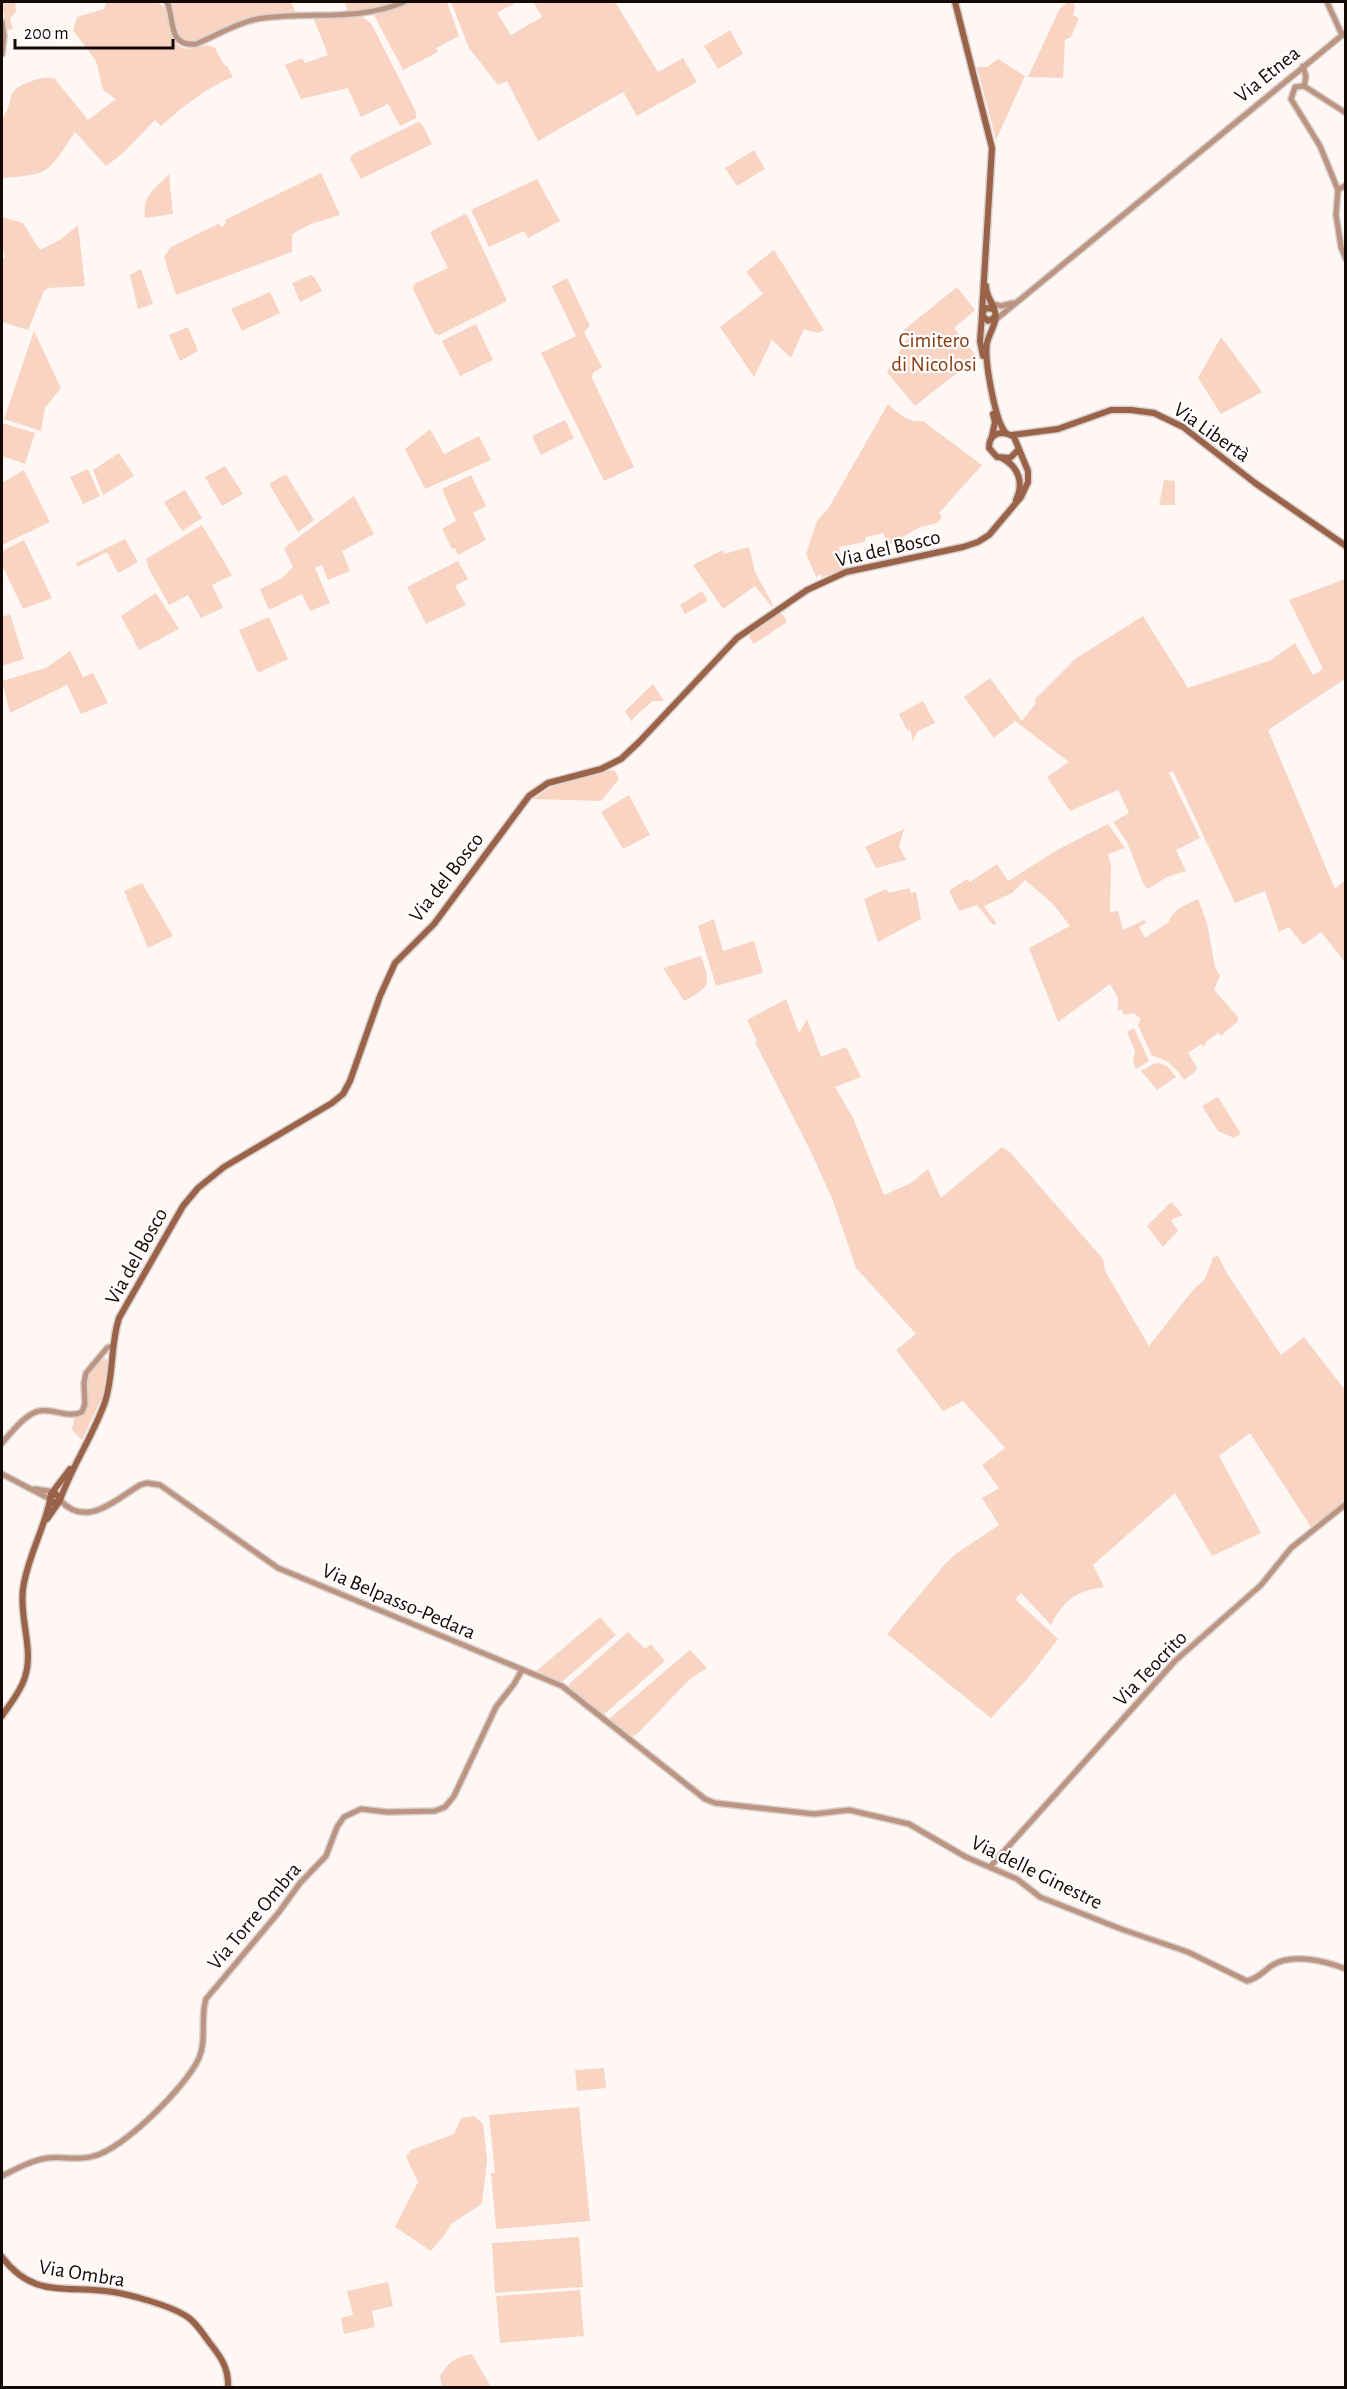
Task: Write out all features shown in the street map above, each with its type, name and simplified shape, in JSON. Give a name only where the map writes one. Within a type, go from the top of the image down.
[{"type":"main road","points":[[955,2],[992,148],[980,341],[995,422],[989,443],[990,451],[1013,466],[1020,479],[1018,494],[1011,508]]},
{"type":"main road","points":[[985,270],[986,290],[993,313],[987,344],[987,359],[998,419],[1008,434],[1016,440],[1018,449]]},
{"type":"main road","points":[[982,314],[993,313]]},
{"type":"main road","points":[[982,314],[984,319],[993,313]]},
{"type":"main road","name":"Via Libertà","points":[[1043,433],[1111,410],[1142,411],[1171,419],[1256,483],[1346,546]]},
{"type":"main road","points":[[991,437],[998,433],[1043,433]]},
{"type":"main road","points":[[1002,458],[1014,456],[1026,440],[1043,433]]},
{"type":"main road","name":"Via del Bosco","points":[[112,1346],[126,1304],[189,1197],[224,1167],[332,1103],[343,1094],[350,1082],[380,996],[395,963],[435,924],[529,796],[548,783],[601,769],[621,759],[737,638],[807,590],[846,572],[978,542],[993,531],[1021,497],[1028,482],[1028,471],[1018,449]]},
{"type":"main road","points":[[2,1716],[26,1676],[28,1665],[22,1613],[23,1590],[29,1562],[55,1498],[79,1456],[105,1401],[110,1381],[112,1346]]},
{"type":"main road","points":[[55,1498],[79,1456]]},
{"type":"main road","name":"Via Ombra","points":[[2,2256],[16,2274],[35,2284],[54,2288],[109,2291],[167,2307],[185,2315],[195,2324],[225,2365],[228,2388]]},
{"type":"street","points":[[166,2],[174,34],[190,45],[254,20],[358,15],[404,2]]},
{"type":"street","points":[[1327,2],[1344,34]]},
{"type":"street","points":[[2,22],[4,42],[2,54]]},
{"type":"street","name":"Via Etnea","points":[[1017,301],[1344,34]]},
{"type":"street","points":[[1302,86],[1306,77],[1303,66]]},
{"type":"street","points":[[1295,73],[1302,86],[1346,113]]},
{"type":"street","points":[[1302,86],[1295,87],[1291,99],[1320,146],[1338,190],[1336,214],[1346,259]]},
{"type":"street","points":[[1338,190],[1346,186]]},
{"type":"street","points":[[993,313],[1017,301]]},
{"type":"street","points":[[993,313],[1017,301]]},
{"type":"street","name":"Via del Bosco","points":[[2,1443],[36,1412],[74,1415],[82,1412],[85,1404],[86,1373],[107,1348],[112,1346]]},
{"type":"street","points":[[2,1474],[55,1498]]},
{"type":"street","name":"Via Belpasso-Pedara","points":[[55,1498],[74,1510],[89,1514],[140,1485],[147,1483],[160,1485],[278,1568],[562,1686],[705,1799]]},
{"type":"street","points":[[28,1487],[55,1498]]},
{"type":"street","name":"Via Teocrito","points":[[990,1867],[1175,1660],[1261,1585],[1291,1548],[1346,1504]]},
{"type":"street","name":"Via Torre Ombra","points":[[2,2176],[45,2158],[83,2158],[104,2153],[120,2144],[156,2111],[193,2069],[200,2056],[203,2043],[202,2010],[206,1999],[279,1912],[300,1883],[326,1856],[340,1821],[349,1813],[361,1809],[429,1812],[445,1808],[451,1801],[496,1707],[522,1671]]},
{"type":"street","name":"Via delle Ginestre","points":[[705,1799],[723,1805],[814,1814],[849,1810],[909,1824],[966,1857],[1017,1879],[1040,1897],[1188,1952],[1240,1980],[1252,1980],[1271,1966],[1285,1960],[1315,1960],[1346,1969]]},
{"type":"green space","points":[[2,2],[15,2],[16,12],[10,18],[13,29],[6,30]]},
{"type":"green space","points":[[106,2],[157,2],[167,9],[175,42],[186,48],[207,45],[215,48],[233,77],[204,92],[161,126],[155,120],[122,154],[106,166],[75,132],[47,169],[31,175],[2,178],[2,119],[11,96],[17,88],[41,78],[55,79],[88,120],[116,99],[103,90],[96,61],[73,30],[77,17],[104,9]]},
{"type":"green space","points":[[170,2],[291,2],[297,15],[269,16],[196,41],[185,40],[178,35]]},
{"type":"green space","points":[[344,2],[386,2],[389,5],[349,13]]},
{"type":"green space","points":[[410,2],[447,2],[459,36],[436,48],[438,52],[403,70],[374,15]]},
{"type":"green space","points":[[451,2],[517,2],[497,13],[511,35],[542,17],[533,2],[615,2],[658,72],[683,58],[697,82],[637,116],[623,92],[538,141],[507,81],[498,85],[469,48]]},
{"type":"green space","points":[[1067,2],[1073,2],[1075,7],[1073,15],[1079,18],[1071,37],[1065,40],[1063,78],[1028,77],[1059,10]]},
{"type":"green space","points":[[362,17],[371,23],[416,112],[416,118],[400,126],[388,104],[361,117],[348,88],[301,99],[285,65],[302,58],[305,63],[328,55],[314,19]]},
{"type":"green space","points":[[730,30],[743,54],[718,69],[704,46]]},
{"type":"green space","points":[[998,59],[1025,76],[996,140],[977,67],[987,67]]},
{"type":"green space","points":[[418,122],[422,124],[432,144],[361,179],[350,159],[353,154]]},
{"type":"green space","points":[[754,150],[765,169],[737,186],[725,168]]},
{"type":"green space","points":[[321,173],[340,215],[311,224],[292,234],[292,252],[176,295],[164,257],[171,247],[218,224],[222,227],[226,223],[225,220]]},
{"type":"green space","points":[[169,174],[173,214],[145,218],[148,198],[154,188]]},
{"type":"green space","points":[[537,179],[560,221],[528,238],[524,231],[489,247],[471,210]]},
{"type":"green space","points":[[465,214],[507,301],[439,335],[435,334],[413,289],[414,284],[448,268],[430,232]]},
{"type":"green space","points":[[2,217],[23,223],[40,250],[60,240],[78,225],[85,286],[48,288],[44,291],[28,330],[2,322],[2,259],[5,258],[2,243]]},
{"type":"green space","points":[[774,250],[824,330],[818,333],[804,329],[791,358],[772,340],[754,377],[720,327],[763,294],[746,272]]},
{"type":"green space","points":[[141,269],[153,304],[138,309],[130,275]]},
{"type":"green space","points":[[311,275],[322,291],[300,302],[292,283]]},
{"type":"green space","points":[[567,278],[590,326],[584,332],[602,367],[593,373],[592,378],[634,467],[604,481],[541,353],[576,336],[552,286]]},
{"type":"green space","name":"Cimitero di Nicolosi","points":[[957,287],[975,310],[954,328],[977,357],[915,406],[887,372],[909,336],[904,330]]},
{"type":"green space","points":[[270,292],[280,313],[242,331],[231,309]]},
{"type":"green space","points":[[476,324],[493,360],[460,376],[442,341]]},
{"type":"green space","points":[[188,327],[198,351],[180,361],[169,335]]},
{"type":"green space","points":[[34,331],[61,388],[45,408],[41,431],[4,419]]},
{"type":"green space","points":[[1221,337],[1262,392],[1221,414],[1198,378]]},
{"type":"green space","points":[[888,404],[908,419],[923,421],[982,465],[939,513],[942,518],[937,523],[918,528],[889,545],[883,533],[866,537],[865,542],[839,547],[844,570],[822,577],[820,574],[817,579],[806,554],[817,521],[828,509]]},
{"type":"green space","points":[[565,420],[574,438],[541,455],[532,436]]},
{"type":"green space","points":[[2,423],[35,433],[25,464],[2,456]]},
{"type":"green space","points":[[430,429],[444,454],[479,436],[491,460],[425,489],[405,449]]},
{"type":"green space","points":[[119,453],[134,476],[103,495],[93,470]]},
{"type":"green space","points":[[225,466],[243,494],[222,506],[205,477]]},
{"type":"green space","points":[[88,469],[100,496],[83,504],[70,477]]},
{"type":"green space","points":[[24,470],[50,522],[2,545],[2,483]]},
{"type":"green space","points":[[286,474],[314,520],[298,532],[269,484]]},
{"type":"green space","points":[[471,475],[486,506],[473,513],[486,540],[458,555],[455,548],[452,549],[442,529],[456,521],[442,489]]},
{"type":"green space","points":[[1164,480],[1175,481],[1175,505],[1159,505]]},
{"type":"green space","points":[[185,490],[202,518],[182,531],[164,502]]},
{"type":"green space","points":[[354,496],[374,534],[342,551],[350,571],[328,580],[322,565],[315,568],[330,603],[310,611],[302,594],[271,609],[268,608],[260,589],[282,578],[293,567],[284,548]]},
{"type":"green space","points":[[202,525],[232,575],[212,585],[223,608],[201,618],[188,595],[169,605],[146,559]]},
{"type":"green space","points":[[125,539],[138,562],[118,573],[107,552],[77,567],[76,563]]},
{"type":"green space","points":[[24,540],[52,598],[23,609],[2,565],[2,551]]},
{"type":"green space","points":[[749,547],[755,572],[773,605],[772,607],[755,586],[723,609],[693,565],[723,550],[724,554]]},
{"type":"green space","points":[[458,561],[468,579],[455,586],[466,605],[426,624],[407,587]]},
{"type":"green space","points":[[1345,579],[1345,679],[1268,730],[1335,889],[1345,880],[1345,962],[1321,932],[1303,945],[1289,927],[1279,932],[1265,891],[1235,903],[1173,771],[1169,773],[1200,838],[1176,850],[1186,871],[1167,877],[1148,889],[1143,883],[1127,842],[1113,822],[1129,813],[1118,790],[1070,811],[1047,777],[1069,762],[1015,721],[994,738],[964,697],[990,678],[1022,721],[1036,703],[1034,700],[1075,659],[1143,616],[1188,688],[1271,660],[1295,643],[1313,675],[1323,669],[1289,600]]},
{"type":"green space","points":[[702,591],[708,601],[685,614],[680,605]]},
{"type":"green space","points":[[156,593],[179,629],[139,650],[121,616]]},
{"type":"green space","points":[[778,613],[783,615],[787,622],[754,644],[749,637],[751,632]]},
{"type":"green space","points":[[10,614],[24,659],[2,666],[2,617]]},
{"type":"green space","points":[[269,617],[288,659],[258,673],[239,630]]},
{"type":"green space","points":[[70,651],[83,677],[93,673],[108,703],[81,714],[67,685],[10,713],[2,681],[46,668]]},
{"type":"green space","points":[[653,684],[664,701],[653,701],[633,718],[632,722],[625,711]]},
{"type":"green space","points":[[923,701],[935,723],[918,731],[912,741],[911,731],[907,730],[899,714]]},
{"type":"green space","points":[[611,770],[615,771],[619,779],[601,801],[533,799],[553,786]]},
{"type":"green space","points":[[629,795],[650,835],[623,849],[601,812]]},
{"type":"green space","points":[[1108,824],[1125,848],[1108,854],[1111,866],[1110,912],[1118,911],[1123,930],[1144,920],[1146,923],[1139,927],[1145,938],[1169,922],[1176,911],[1198,899],[1207,923],[1215,967],[1220,976],[1214,990],[1238,1017],[1238,1021],[1221,1036],[1218,1033],[1207,1041],[1204,1047],[1201,1044],[1188,1053],[1197,1068],[1184,1080],[1171,1064],[1152,1056],[1138,1025],[1141,1019],[1133,1013],[1124,1015],[1122,1010],[1118,1011],[1118,998],[1110,984],[1058,1022],[1029,948],[1070,926],[1053,904],[1025,880],[1012,893],[984,906],[997,924],[993,925],[977,905],[959,911],[949,891],[967,879],[970,882],[997,864],[1008,881],[1057,850]]},
{"type":"green space","points":[[904,829],[899,846],[906,860],[876,868],[865,847]]},
{"type":"green space","points":[[142,883],[173,936],[148,948],[124,891]]},
{"type":"green space","points":[[909,888],[911,893],[916,892],[921,919],[878,942],[864,899],[886,889],[889,893]]},
{"type":"green space","points":[[714,919],[723,951],[754,941],[763,973],[716,986],[698,926]]},
{"type":"green space","points":[[701,956],[706,973],[706,984],[699,992],[684,1001],[663,968]]},
{"type":"green space","points":[[786,999],[799,1033],[807,1019],[821,1057],[846,1047],[861,1077],[835,1087],[853,1118],[884,1195],[911,1183],[928,1169],[941,1198],[1002,1147],[1010,1152],[1103,1259],[1105,1271],[1149,1346],[1193,1290],[1205,1279],[1213,1258],[1218,1255],[1225,1270],[1281,1355],[1304,1337],[1345,1390],[1345,1501],[1311,1527],[1250,1433],[1219,1456],[1261,1533],[1212,1556],[1175,1493],[1093,1565],[1104,1587],[1086,1591],[1072,1598],[1061,1609],[1051,1625],[1021,1593],[1015,1599],[1058,1639],[1028,1678],[991,1718],[887,1634],[944,1565],[957,1553],[999,1525],[982,1498],[999,1488],[982,1465],[1005,1448],[963,1401],[943,1411],[896,1350],[916,1334],[856,1268],[833,1201],[812,1154],[755,1042],[757,1041],[747,1020]]},
{"type":"green space","points":[[1134,1028],[1149,1061],[1136,1069],[1133,1062],[1135,1051],[1127,1032]]},
{"type":"green space","points":[[1159,1063],[1167,1066],[1176,1077],[1157,1090],[1141,1071]]},
{"type":"green space","points":[[1218,1097],[1241,1134],[1234,1138],[1218,1131],[1202,1106]]},
{"type":"green space","points":[[1171,1202],[1183,1215],[1171,1220],[1178,1231],[1163,1247],[1147,1226]]},
{"type":"green space","points":[[104,1358],[108,1360],[103,1395],[82,1440],[72,1430],[74,1418],[81,1416],[87,1408],[89,1377],[93,1369]]},
{"type":"green space","points":[[600,1617],[616,1635],[563,1681],[560,1682],[535,1672]]},
{"type":"green space","points":[[628,1632],[645,1649],[651,1644],[665,1661],[602,1716],[568,1687]]},
{"type":"green space","points":[[690,1650],[707,1668],[690,1679],[637,1734],[631,1737],[610,1723],[609,1719]]},
{"type":"green space","points":[[604,2068],[606,2088],[577,2091],[575,2070]]},
{"type":"green space","points":[[579,2107],[590,2221],[496,2229],[491,2173],[495,2173],[489,2115]]},
{"type":"green space","points":[[474,2116],[483,2124],[487,2160],[482,2204],[451,2224],[431,2251],[395,2227],[418,2182],[406,2157],[411,2150],[454,2134],[461,2118]]},
{"type":"green space","points":[[579,2237],[583,2287],[495,2293],[492,2243]]},
{"type":"green space","points":[[388,2282],[393,2306],[372,2311],[375,2327],[344,2334],[341,2318],[353,2315],[347,2291]]},
{"type":"green space","points":[[580,2290],[584,2336],[500,2343],[496,2296]]},
{"type":"green space","points":[[472,2354],[491,2387],[442,2387],[440,2376],[447,2367],[453,2361]]}]
